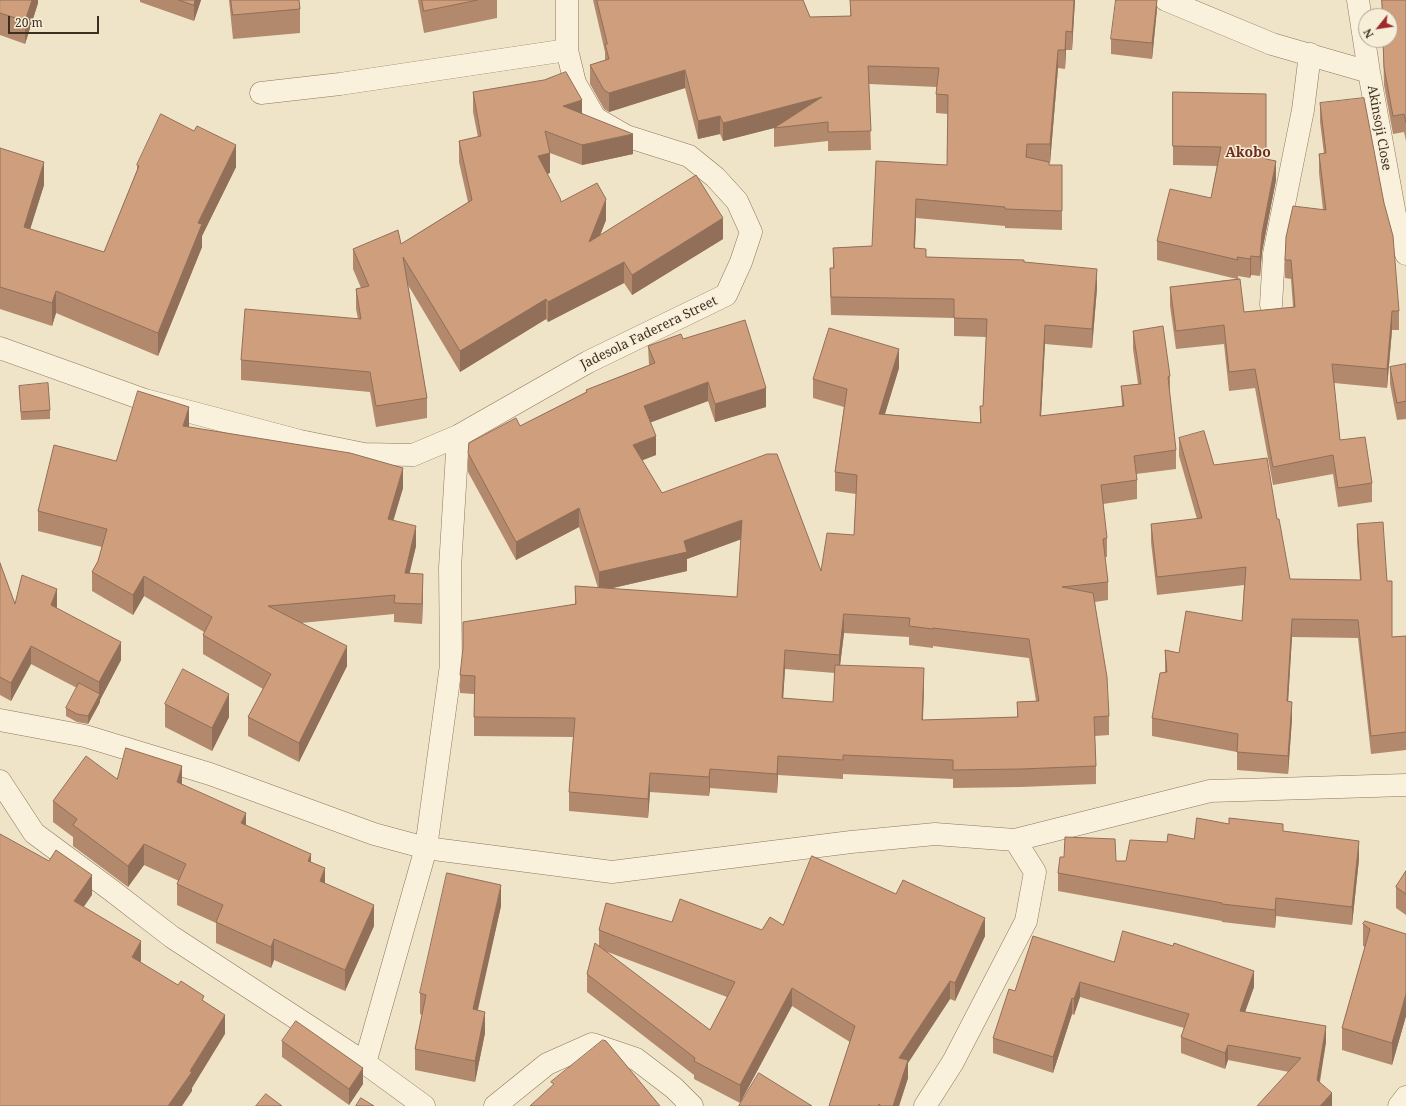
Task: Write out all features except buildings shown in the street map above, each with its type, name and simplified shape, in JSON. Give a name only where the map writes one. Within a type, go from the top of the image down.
[{"type":"street","name":"Jadesola Faderera Street","points":[[0,348],[145,400],[300,441],[364,454],[413,455],[458,436],[588,362],[726,295],[741,262],[751,232],[737,201],[715,177],[689,156],[626,136],[595,118],[575,83],[567,50],[567,0]]},
{"type":"street","points":[[1166,0],[1272,44],[1368,72]]},
{"type":"street","name":"Akinsoji Close","points":[[1358,0],[1368,72],[1396,220],[1406,254]]},
{"type":"street","points":[[261,93],[340,84],[567,50]]},
{"type":"street","points":[[1271,306],[1274,254],[1303,110],[1310,54]]},
{"type":"street","points":[[365,1063],[426,848],[451,665],[450,568],[458,436]]},
{"type":"street","points":[[0,720],[84,736],[210,774],[374,834],[426,848],[612,872],[851,842],[936,834],[1015,840],[1210,791],[1406,784]]},
{"type":"street","points":[[0,781],[34,833],[172,937],[365,1063],[424,1106]]},
{"type":"street","points":[[925,1106],[953,1062],[1026,921],[1035,872],[1015,840]]},
{"type":"street","points":[[495,1106],[547,1064],[592,1044],[636,1058],[674,1088],[692,1106]]},
{"type":"street","points":[[1399,1106],[1406,1097]]},
{"type":"district","name":"Akobo","points":[[1248,153]]}]
